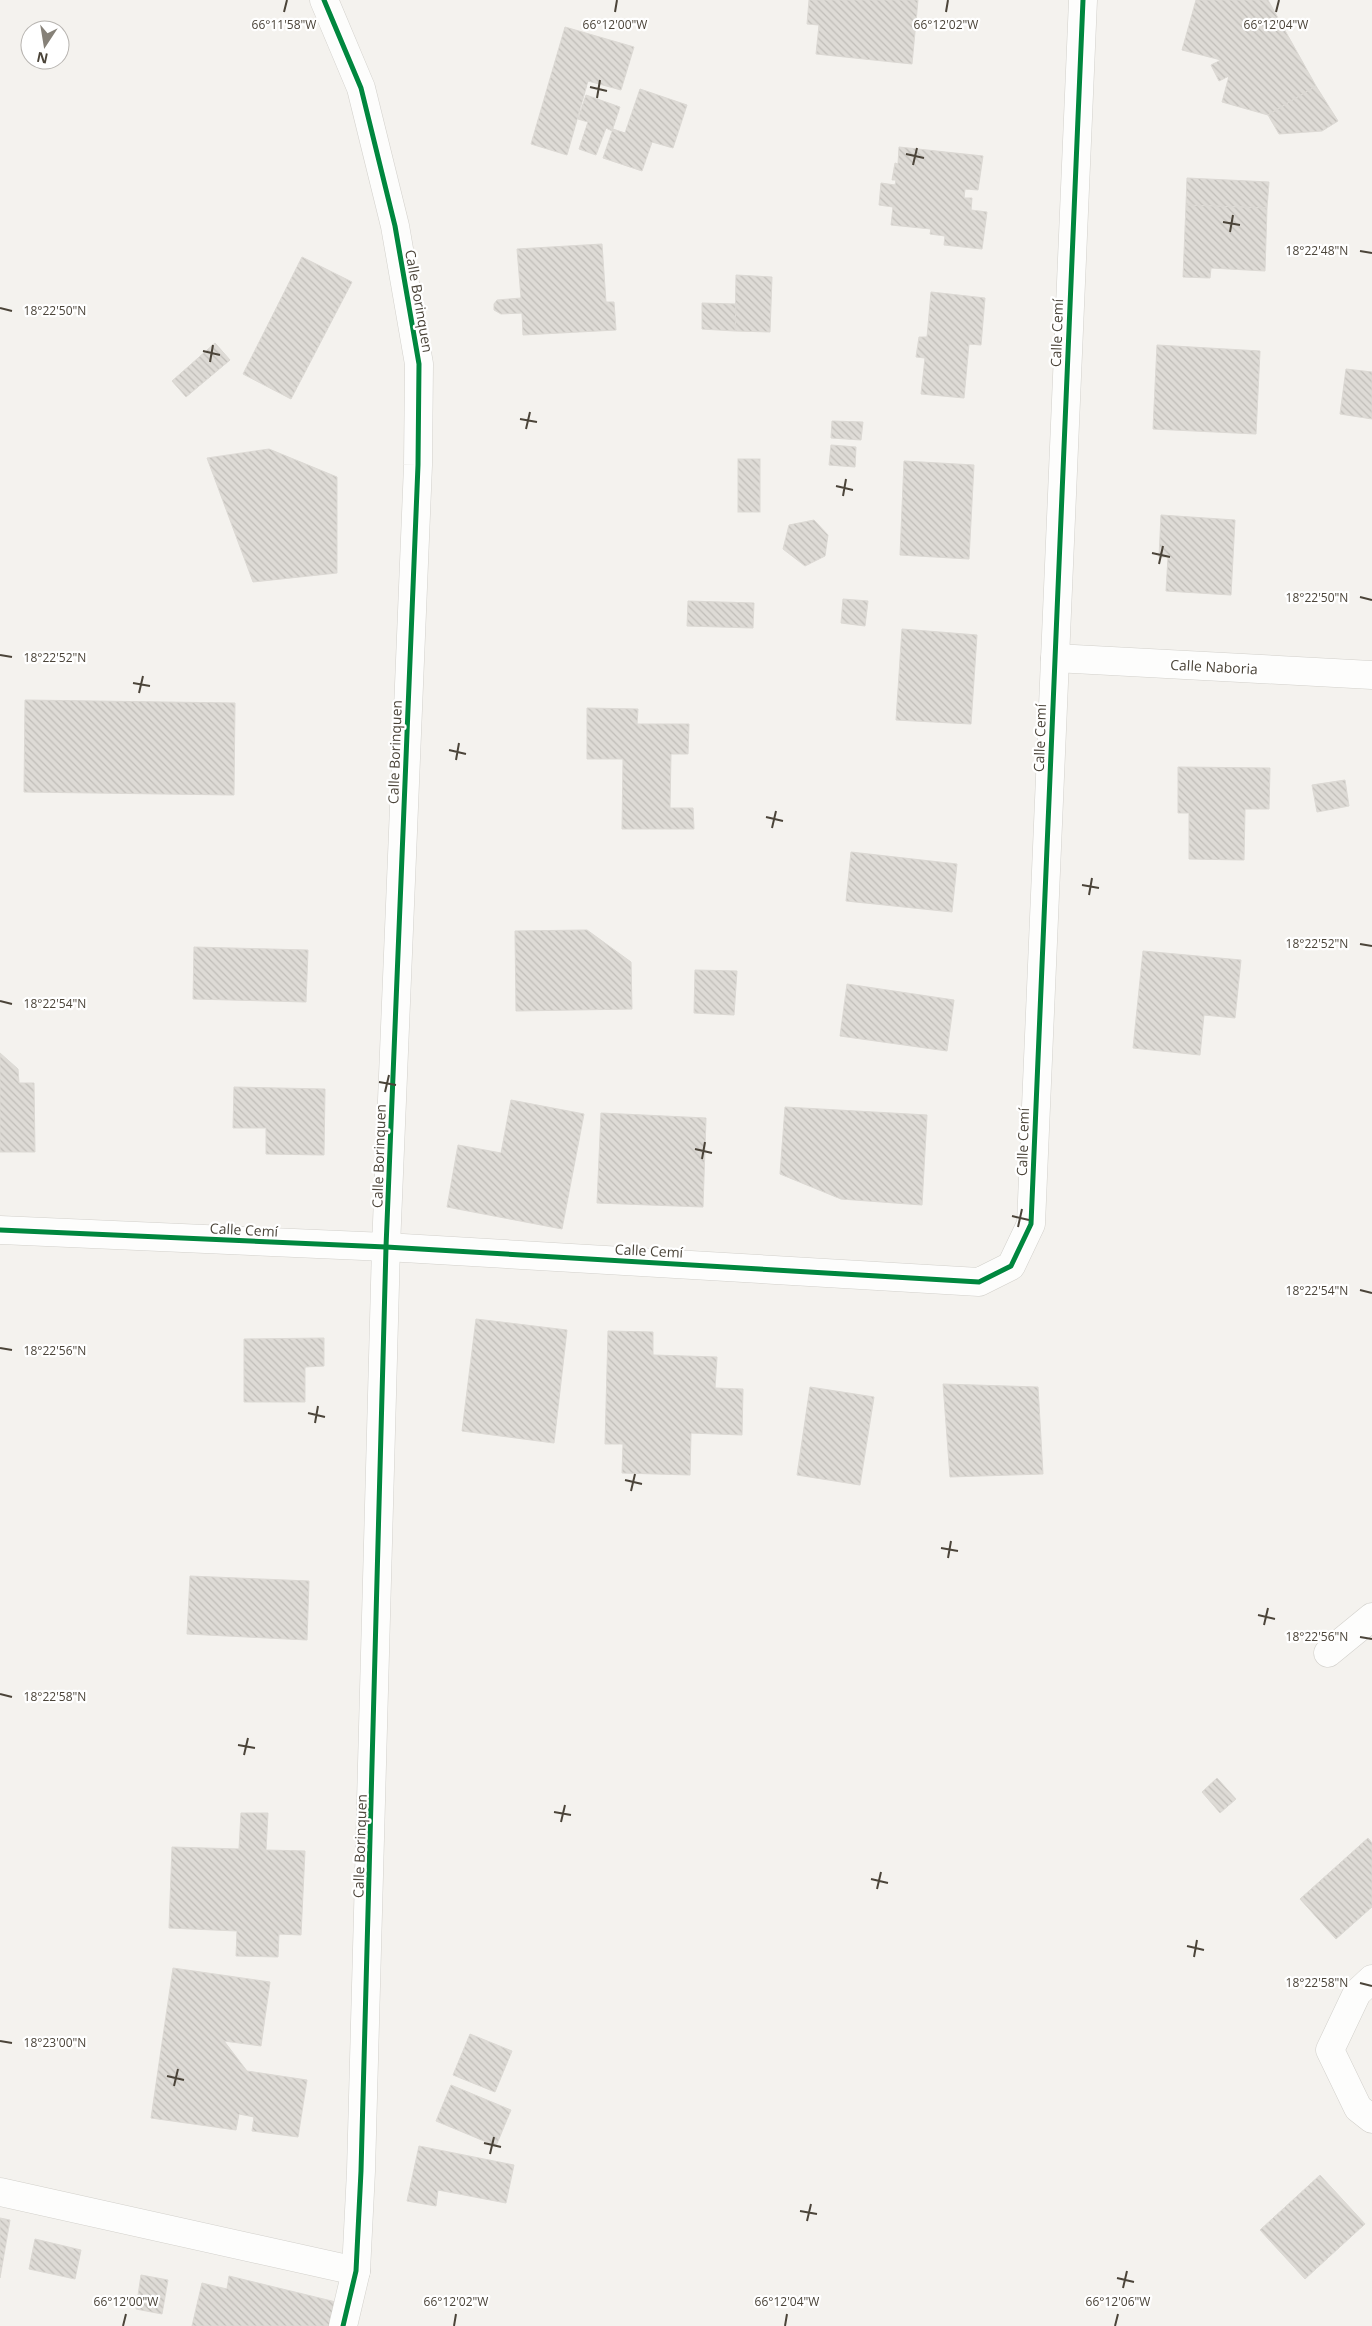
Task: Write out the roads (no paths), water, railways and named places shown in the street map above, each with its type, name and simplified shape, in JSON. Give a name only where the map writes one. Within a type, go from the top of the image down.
[{"type":"street","name":"Calle Borinquen","points":[[324,0],[361,88],[380,159],[395,226],[419,364],[418,465],[386,1248],[376,1694],[362,2161],[356,2271],[344,2326]]},
{"type":"street","name":"Calle Cemí","points":[[0,1230],[386,1248],[978,1282],[1011,1266],[1031,1224],[1083,0]]},
{"type":"street","name":"Calle Naboria","points":[[1055,658],[1372,675]]},
{"type":"street","points":[[1328,1653],[1372,1617]]},
{"type":"street","points":[[1372,1979],[1357,1993],[1330,2050],[1358,2108],[1372,2119]]},
{"type":"street","points":[[0,2192],[356,2271]]}]
